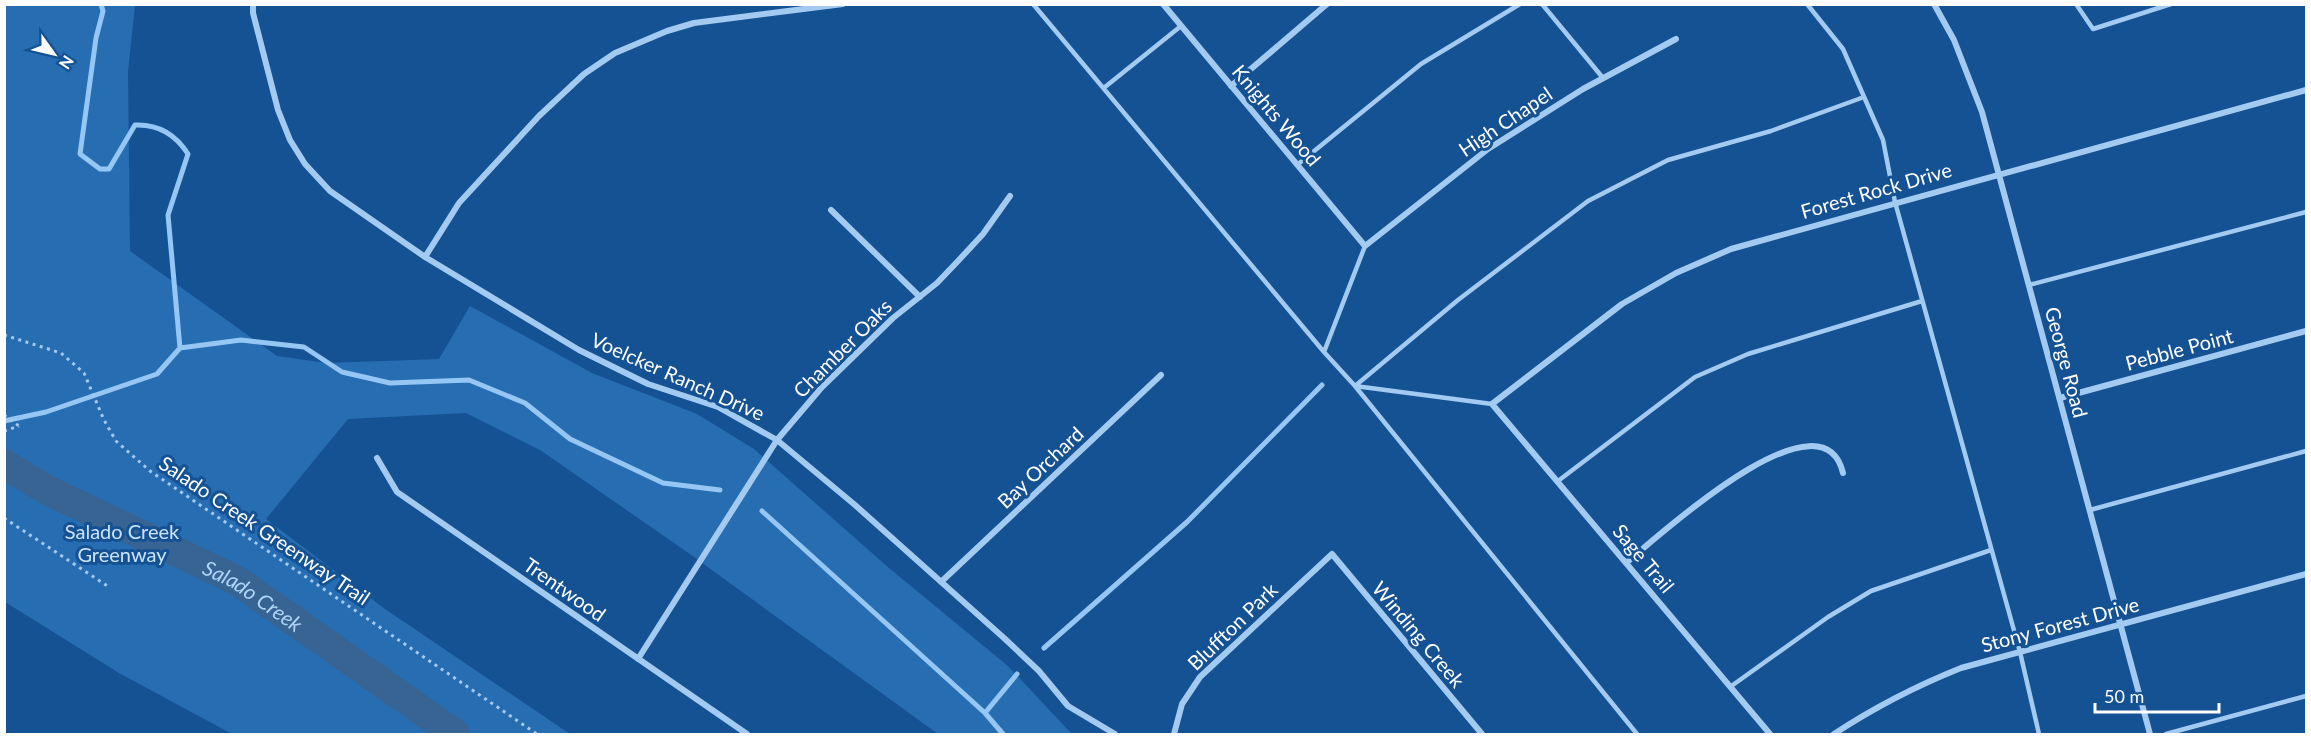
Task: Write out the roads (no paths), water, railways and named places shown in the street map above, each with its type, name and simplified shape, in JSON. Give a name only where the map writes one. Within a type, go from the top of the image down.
[{"type":"street","name":"Voelcker Ranch Drive","points":[[253,4],[253,14],[278,110],[290,140],[304,164],[330,191],[425,257],[579,350],[648,384],[718,407],[777,440],[855,505],[1040,671],[1068,706],[1115,735]]},
{"type":"street","points":[[425,257],[459,203],[539,116],[584,74],[615,54],[667,31],[694,23],[843,4]]},
{"type":"street","points":[[1231,86],[1327,4]]},
{"type":"street","name":"George Road","points":[[1934,4],[1967,72],[1999,173],[2150,735]]},
{"type":"street","name":"Knights Wood","points":[[1163,5],[1365,246]]},
{"type":"street","name":"High Chapel","points":[[1365,246],[1488,149],[1603,78],[1676,39]]},
{"type":"street","name":"Forest Rock Drive","points":[[1492,404],[1614,310],[1676,273],[1731,249],[1999,173],[2307,90]]},
{"type":"street","name":"Chamber Oaks","points":[[638,659],[777,440],[822,387],[893,318],[920,297],[983,234],[1010,196]]},
{"type":"street","points":[[831,210],[920,297]]},
{"type":"street","name":"Pebble Point","points":[[2060,399],[2307,332]]},
{"type":"street","name":"Bay Orchard","points":[[941,582],[1161,375]]},
{"type":"street","name":"Sage Trail","points":[[1492,404],[1770,735]]},
{"type":"street","points":[[1626,562],[1711,492],[1754,465],[1784,451],[1803,447],[1829,451],[1841,462],[1843,473]]},
{"type":"street","name":"Trentwood","points":[[377,458],[397,492],[747,735]]},
{"type":"street","name":"Bluffton Park","points":[[1174,735],[1182,704],[1200,677],[1332,554]]},
{"type":"street","name":"Winding Creek","points":[[1332,554],[1482,735]]},
{"type":"street","name":"Stony Forest Drive","points":[[1834,735],[1871,709],[1915,686],[1961,668],[2307,574]]},
{"type":"lane","points":[[1034,4],[1324,352],[1355,386],[1637,735]]},
{"type":"lane","points":[[1297,165],[1421,64],[1520,4]]},
{"type":"lane","points":[[1542,4],[1603,78]]},
{"type":"lane","points":[[1807,4],[1843,49],[1883,140],[1895,202],[2020,652],[2039,735]]},
{"type":"lane","points":[[2076,4],[2093,29],[2171,4]]},
{"type":"lane","points":[[1105,87],[1181,26]]},
{"type":"lane","points":[[1355,386],[1458,300],[1588,201],[1668,160],[1771,131],[1864,97]]},
{"type":"lane","points":[[2029,285],[2307,212]]},
{"type":"lane","points":[[1324,352],[1365,246]]},
{"type":"lane","points":[[1558,481],[1695,377],[1748,354],[1922,301]]},
{"type":"lane","points":[[1355,386],[1492,404]]},
{"type":"lane","points":[[2090,510],[2307,451]]},
{"type":"lane","points":[[1730,687],[1828,617],[1871,591],[1991,550]]},
{"type":"lane","points":[[2166,735],[2307,696]]},
{"type":"waterway","points":[[101,4],[103,11],[96,38],[80,154],[100,169],[109,169],[135,125],[151,126],[166,132],[178,141],[188,154],[168,215],[180,348]]},
{"type":"waterway","points":[[4,421],[46,412],[157,374],[180,348],[241,340],[304,347],[342,372],[390,383],[469,380],[525,403],[570,439],[663,483],[720,490]]},
{"type":"waterway","points":[[1044,648],[1187,522],[1322,385]]},
{"type":"waterway","name":"Salado Creek","points":[[4,464],[47,490],[236,580],[455,734]]},
{"type":"waterway","points":[[762,511],[985,713],[1003,734]]},
{"type":"waterway","points":[[985,713],[1017,674]]},
{"type":"park label","name":"Salado Creek Greenway","points":[[122,542]]}]
